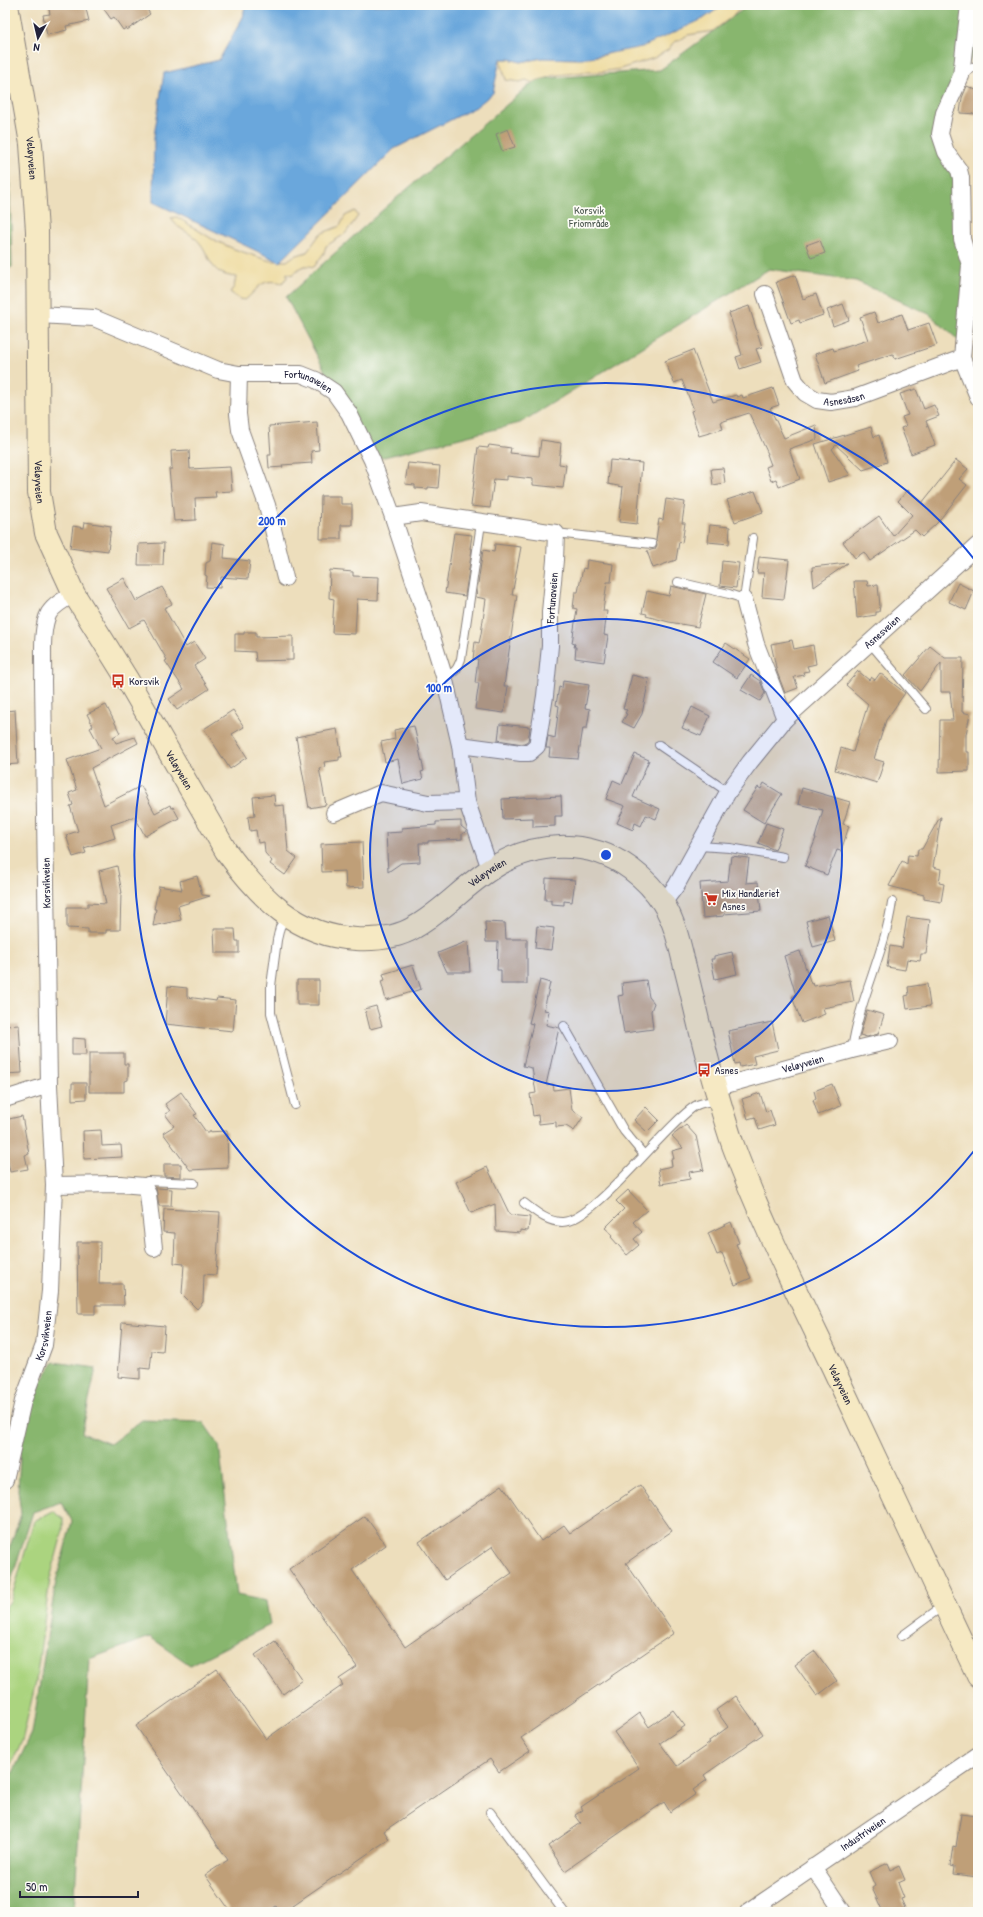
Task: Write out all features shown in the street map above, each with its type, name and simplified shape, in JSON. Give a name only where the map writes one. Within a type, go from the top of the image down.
[{"type":"main road","name":"Veløyveien","points":[[7,5],[31,144],[37,231],[39,492],[46,533],[74,594],[127,679],[226,851],[245,877],[273,906],[308,928],[329,935],[372,940],[392,937],[413,928],[490,869],[515,856],[540,848],[564,846],[593,851],[614,858],[634,871],[651,887],[663,903],[672,920],[717,1094],[732,1142],[745,1176],[786,1268],[978,1676]]},
{"type":"street","points":[[969,5],[961,76],[944,113],[940,134],[946,152],[960,174],[962,239],[974,261],[962,358],[978,397]]},
{"type":"street","name":"Asnesåsen","points":[[765,294],[795,381],[805,393],[817,400],[831,402],[855,398],[962,358]]},
{"type":"street","name":"Fortunaveien","points":[[38,315],[94,318],[218,370],[239,374],[301,374],[316,380],[334,392],[349,413],[370,455],[393,517],[444,676],[460,745],[467,802],[490,869]]},
{"type":"street","points":[[239,374],[238,414],[240,430],[267,505],[285,578]]},
{"type":"street","points":[[393,517],[421,513],[556,533]]},
{"type":"street","name":"Fortunaveien","points":[[460,745],[521,753],[529,753],[537,746],[545,696],[550,646],[550,612],[556,533]]},
{"type":"street","name":"Asnesveien","points":[[663,903],[676,886],[728,792],[785,719],[978,545]]},
{"type":"street","name":"Korsvikveien","points":[[5,1480],[23,1401],[44,1345],[50,1291],[54,1185],[49,1085],[43,689],[44,628],[49,613],[58,603],[74,594]]},
{"type":"street","points":[[744,599],[756,644],[785,719]]},
{"type":"street","points":[[334,813],[381,793],[428,803],[467,802]]},
{"type":"street","name":"Veløyveien","points":[[717,1094],[852,1050],[890,1041]]},
{"type":"street","points":[[5,1099],[49,1085]]},
{"type":"street","points":[[54,1185],[120,1184],[144,1186],[148,1194],[154,1248]]},
{"type":"street","name":"Industriveien","points":[[748,1912],[978,1755]]},
{"type":"street","points":[[813,1867],[843,1912]]},
{"type":"lane","points":[[961,76],[978,64]]},
{"type":"lane","points":[[444,676],[454,673],[460,659],[480,522]]},
{"type":"lane","points":[[556,533],[652,544]]},
{"type":"lane","points":[[678,582],[744,599],[753,538]]},
{"type":"lane","points":[[870,643],[926,710]]},
{"type":"lane","points":[[659,745],[728,792]]},
{"type":"lane","points":[[699,846],[730,848],[783,857]]},
{"type":"lane","points":[[852,1050],[855,1027],[877,959],[892,902]]},
{"type":"lane","points":[[287,916],[280,927],[276,940],[271,986],[271,1013],[295,1105]]},
{"type":"lane","points":[[564,1026],[624,1131],[644,1155]]},
{"type":"lane","points":[[524,1203],[548,1219],[563,1222],[580,1216],[603,1197],[695,1106],[717,1094]]},
{"type":"lane","points":[[144,1186],[147,1182],[194,1182]]},
{"type":"lane","points":[[902,1636],[944,1604]]},
{"type":"lane","points":[[490,1812],[564,1912]]},
{"type":"green space","name":"Korsvik Friområde","points":[[749,5],[978,5],[978,45],[961,76],[942,142],[959,170],[964,345],[929,314],[856,281],[769,269],[520,423],[372,460],[286,297],[386,207],[537,79],[660,70]]},
{"type":"green space","points":[[5,108],[8,110],[12,267],[5,270]]},
{"type":"green space","points":[[54,1362],[96,1368],[82,1433],[110,1444],[142,1420],[203,1422],[219,1445],[237,1595],[266,1601],[270,1625],[190,1665],[150,1637],[89,1659],[74,1912],[5,1912],[5,1789],[32,1733],[56,1581],[72,1521],[61,1502],[33,1512],[5,1600],[5,1561],[21,1514],[18,1490],[23,1407]]},
{"type":"green space","points":[[53,1511],[63,1518],[63,1530],[50,1579],[36,1681],[22,1741],[5,1776],[5,1608],[11,1600],[34,1521]]},
{"type":"sand","points":[[723,5],[743,5],[734,15],[713,31],[688,35],[673,43],[668,50],[654,58],[620,69],[551,76],[533,83],[526,80],[520,82],[506,80],[500,59],[509,59],[521,62],[542,58],[580,59],[605,55],[703,19]]},
{"type":"sand","points":[[355,211],[358,216],[345,234],[326,246],[324,253],[314,267],[302,267],[293,275],[287,273],[287,278],[282,283],[264,283],[245,300],[239,299],[230,292],[234,287],[236,277],[219,272],[210,262],[204,250],[195,238],[176,224],[171,218],[177,217],[212,239],[234,249],[270,261],[287,261],[294,256],[307,252],[320,234],[340,226],[345,216]]},
{"type":"water","points":[[245,5],[723,5],[703,19],[642,47],[580,59],[542,58],[521,62],[509,59],[500,59],[493,93],[476,107],[394,149],[280,262],[153,202],[154,136],[164,73],[219,60],[243,17]]},
{"type":"building","points":[[48,5],[85,5],[89,21],[66,26],[67,30],[47,35],[43,15],[50,14]]},
{"type":"building","points":[[101,5],[144,5],[150,14],[127,30],[126,28],[123,30],[114,17],[111,19]]},
{"type":"building","points":[[967,86],[978,91],[978,114],[960,113],[962,98]]},
{"type":"building","points":[[508,129],[515,147],[502,151],[496,134]]},
{"type":"building","points":[[820,240],[825,253],[811,258],[806,245]]},
{"type":"building","points":[[795,275],[803,299],[816,294],[823,315],[800,323],[799,320],[791,323],[776,282]]},
{"type":"building","points":[[843,304],[849,320],[833,326],[827,310]]},
{"type":"building","points":[[749,306],[762,347],[756,349],[761,362],[740,369],[736,357],[742,355],[729,313]]},
{"type":"building","points":[[874,312],[878,323],[902,314],[908,330],[929,323],[937,345],[895,359],[893,354],[856,366],[858,371],[825,383],[815,354],[833,348],[834,351],[868,340],[860,317]]},
{"type":"building","points":[[693,350],[713,402],[736,395],[737,397],[742,395],[743,398],[773,388],[779,405],[770,408],[784,438],[816,425],[817,439],[789,449],[800,479],[779,487],[776,479],[771,481],[766,467],[771,465],[768,454],[749,413],[721,422],[723,429],[699,436],[691,411],[694,410],[682,380],[674,383],[665,361]]},
{"type":"building","points":[[916,389],[924,409],[934,405],[939,416],[926,421],[935,445],[911,454],[901,428],[906,426],[902,417],[908,415],[900,394]]},
{"type":"building","points":[[317,422],[319,450],[311,451],[312,463],[282,465],[283,467],[269,468],[268,455],[271,455],[269,426]]},
{"type":"building","points":[[871,427],[874,437],[879,435],[887,462],[863,470],[836,445],[832,449],[850,475],[828,482],[815,444]]},
{"type":"building","points":[[541,440],[561,443],[559,464],[566,465],[563,488],[533,485],[533,479],[507,476],[507,480],[494,479],[490,508],[471,506],[478,447],[488,448],[489,445],[511,448],[510,453],[539,456]]},
{"type":"building","points":[[189,450],[190,469],[230,467],[232,491],[215,492],[216,497],[195,498],[196,520],[174,521],[169,469],[172,469],[171,451]]},
{"type":"building","points":[[610,460],[642,463],[637,524],[619,522],[623,487],[608,484]]},
{"type":"building","points":[[956,460],[968,469],[959,479],[967,485],[937,523],[922,537],[915,530],[870,561],[864,552],[855,558],[843,542],[879,516],[893,536],[912,515],[898,501],[908,490],[922,503]]},
{"type":"building","points":[[408,463],[440,466],[438,488],[415,488],[415,485],[405,484]]},
{"type":"building","points":[[723,468],[725,483],[713,485],[711,469]]},
{"type":"building","points":[[755,491],[763,512],[735,522],[727,500]]},
{"type":"building","points":[[321,496],[341,496],[341,504],[352,504],[352,525],[341,525],[341,539],[320,539]]},
{"type":"building","points":[[666,499],[685,502],[682,523],[685,523],[682,543],[679,542],[676,560],[653,568],[647,551],[655,549],[657,545],[656,540],[659,519],[663,520]]},
{"type":"building","points":[[85,522],[111,526],[108,551],[92,549],[91,551],[70,548],[73,526],[84,528]]},
{"type":"building","points":[[710,525],[730,527],[729,544],[708,542]]},
{"type":"building","points":[[454,533],[472,535],[470,549],[472,549],[465,596],[445,593]]},
{"type":"building","points":[[212,542],[225,544],[224,558],[250,561],[248,579],[221,577],[220,588],[206,587],[206,563],[210,561]]},
{"type":"building","points":[[164,543],[163,565],[138,565],[139,544]]},
{"type":"building","points":[[495,544],[521,547],[512,595],[517,595],[504,686],[508,686],[504,713],[475,709],[479,683],[475,683],[478,659],[473,659],[475,642],[479,643],[481,634],[486,599],[476,597],[483,550],[494,552]]},
{"type":"building","points":[[759,557],[789,560],[784,599],[762,597],[764,573],[757,573]]},
{"type":"building","points":[[587,560],[613,564],[611,582],[607,582],[603,611],[607,611],[604,635],[608,636],[604,662],[575,658],[576,647],[574,647],[575,644],[572,643],[577,609],[573,608],[575,592],[578,592],[583,568],[586,569]]},
{"type":"building","points":[[722,561],[739,563],[736,588],[720,586]]},
{"type":"building","points":[[848,563],[814,587],[812,567]]},
{"type":"building","points":[[330,570],[353,572],[353,576],[379,577],[378,600],[357,599],[355,634],[332,633],[334,599],[329,598]]},
{"type":"building","points":[[124,578],[136,601],[162,587],[172,604],[164,608],[186,647],[194,642],[205,659],[194,666],[209,689],[177,710],[169,699],[184,689],[165,661],[167,660],[144,620],[129,628],[106,588]]},
{"type":"building","points":[[854,581],[867,581],[868,586],[878,585],[880,606],[879,612],[876,612],[876,615],[857,618]]},
{"type":"building","points":[[958,583],[974,591],[966,610],[949,602]]},
{"type":"building","points":[[671,586],[706,594],[698,627],[669,622],[646,616],[647,614],[642,613],[647,591],[669,596]]},
{"type":"building","points":[[244,632],[256,632],[256,637],[293,636],[293,660],[256,661],[255,652],[235,651],[235,634],[244,634]]},
{"type":"building","points":[[792,640],[794,649],[813,645],[816,664],[807,666],[809,671],[803,672],[804,675],[794,677],[798,688],[785,693],[777,672],[771,644]]},
{"type":"building","points":[[726,643],[750,659],[737,678],[713,662]]},
{"type":"building","points":[[930,646],[945,658],[963,658],[962,712],[970,714],[966,734],[966,752],[969,752],[969,771],[939,772],[940,720],[953,720],[950,692],[941,692],[941,663],[920,691],[905,675]]},
{"type":"building","points":[[858,671],[869,680],[871,677],[875,680],[880,673],[905,693],[886,720],[874,759],[884,762],[877,783],[835,770],[841,748],[853,752],[868,704],[846,685]]},
{"type":"building","points":[[632,675],[649,679],[642,714],[634,728],[622,722],[627,714],[625,713],[627,710],[623,709]]},
{"type":"building","points":[[751,675],[760,681],[765,693],[760,701],[741,690]]},
{"type":"building","points":[[563,681],[589,685],[585,708],[590,709],[587,728],[583,728],[578,759],[549,757],[550,748],[546,748],[548,736],[555,738],[559,706],[556,705],[559,687],[562,688]]},
{"type":"building","points":[[106,705],[120,733],[113,737],[116,743],[135,737],[138,743],[91,768],[104,805],[141,786],[155,813],[170,805],[171,808],[173,807],[179,818],[145,836],[135,817],[111,825],[115,838],[84,848],[86,853],[73,857],[66,835],[78,831],[70,806],[73,805],[69,793],[77,790],[67,760],[101,748],[90,728],[93,726],[87,714]]},
{"type":"building","points":[[692,707],[710,716],[701,736],[682,728]]},
{"type":"building","points":[[15,710],[18,764],[5,765],[5,711]]},
{"type":"building","points":[[233,710],[244,727],[232,734],[247,757],[230,769],[204,729]]},
{"type":"building","points":[[500,724],[530,727],[528,741],[522,744],[498,740]]},
{"type":"building","points":[[414,726],[424,771],[421,772],[423,779],[403,784],[398,759],[385,762],[381,742],[395,739],[394,730]]},
{"type":"building","points":[[337,729],[342,757],[339,757],[339,760],[324,762],[325,767],[319,768],[326,805],[309,808],[296,737]]},
{"type":"building","points":[[635,754],[649,760],[633,797],[660,809],[656,819],[646,815],[641,826],[635,823],[633,830],[617,823],[625,806],[606,799],[613,780],[622,784]]},
{"type":"building","points":[[764,783],[782,794],[764,823],[743,810],[758,787],[761,789]]},
{"type":"building","points":[[802,788],[850,802],[843,824],[849,826],[841,851],[837,850],[827,875],[805,866],[816,838],[823,810],[798,804]]},
{"type":"building","points":[[274,795],[275,806],[284,805],[288,851],[297,858],[285,875],[270,864],[272,861],[265,853],[264,842],[258,843],[256,830],[250,831],[248,817],[255,816],[253,797]]},
{"type":"building","points":[[561,796],[562,816],[555,816],[555,826],[533,827],[533,818],[503,819],[502,799]]},
{"type":"building","points":[[940,817],[933,867],[941,869],[939,883],[944,884],[941,902],[924,899],[924,895],[889,886],[902,861],[907,864],[908,855],[917,856],[918,849],[922,849]]},
{"type":"building","points":[[461,821],[461,826],[467,831],[462,834],[462,839],[419,843],[420,862],[401,863],[388,872],[386,833],[402,832],[402,828],[436,825],[436,822]]},
{"type":"building","points":[[766,823],[783,829],[775,850],[758,843]]},
{"type":"building","points":[[362,842],[364,887],[346,888],[345,871],[322,872],[321,844]]},
{"type":"building","points":[[731,856],[749,858],[746,883],[758,882],[761,911],[724,914],[724,916],[703,918],[700,883],[728,881]]},
{"type":"building","points":[[117,866],[122,893],[120,930],[106,930],[106,933],[88,933],[88,929],[67,928],[67,907],[88,907],[88,903],[106,904],[99,871]]},
{"type":"building","points":[[197,876],[202,895],[210,896],[178,906],[181,920],[153,926],[156,909],[154,909],[159,886],[182,890],[180,881]]},
{"type":"building","points":[[546,878],[575,880],[572,902],[564,901],[564,905],[551,904],[551,900],[545,900]]},
{"type":"building","points":[[828,915],[835,941],[813,947],[806,921]]},
{"type":"building","points":[[907,917],[930,920],[926,954],[921,954],[920,961],[907,959],[905,970],[887,967],[890,946],[902,948]]},
{"type":"building","points":[[485,922],[505,923],[506,939],[527,939],[527,984],[501,984],[501,970],[497,970],[498,942],[486,942]]},
{"type":"building","points":[[537,926],[554,928],[551,950],[535,948]]},
{"type":"building","points":[[214,929],[235,929],[236,941],[239,941],[239,953],[215,953]]},
{"type":"building","points":[[468,941],[470,972],[447,972],[438,953]]},
{"type":"building","points":[[800,951],[811,984],[813,983],[814,986],[850,980],[854,1002],[823,1008],[825,1014],[802,1023],[792,997],[796,995],[784,956]]},
{"type":"building","points":[[732,952],[737,974],[715,979],[711,959],[714,959],[714,956]]},
{"type":"building","points":[[413,965],[421,989],[386,1000],[381,981],[385,980],[383,974]]},
{"type":"building","points":[[297,980],[319,980],[319,1005],[297,1005]]},
{"type":"building","points":[[540,980],[550,983],[544,1010],[549,1011],[546,1025],[559,1028],[546,1085],[553,1084],[554,1090],[569,1088],[572,1110],[583,1117],[574,1131],[566,1126],[556,1127],[556,1122],[539,1124],[538,1115],[533,1116],[530,1094],[536,1093],[532,1068],[523,1066],[533,1024],[529,1023]]},
{"type":"building","points":[[646,980],[649,997],[654,1003],[651,1011],[653,1029],[624,1033],[618,996],[623,995],[622,983]]},
{"type":"building","points":[[927,984],[930,1006],[907,1009],[905,996],[909,995],[908,987]]},
{"type":"building","points":[[168,986],[187,988],[187,997],[216,1001],[217,998],[236,1000],[233,1031],[165,1024]]},
{"type":"building","points":[[376,1006],[382,1026],[370,1029],[365,1009]]},
{"type":"building","points":[[867,1010],[884,1015],[878,1034],[867,1037],[860,1035]]},
{"type":"building","points":[[772,1022],[778,1050],[753,1056],[755,1064],[740,1067],[739,1063],[735,1064],[728,1031]]},
{"type":"building","points":[[19,1025],[22,1073],[5,1074],[5,1026]]},
{"type":"building","points":[[72,1038],[85,1039],[86,1055],[72,1055]]},
{"type":"building","points":[[89,1053],[124,1053],[124,1064],[128,1064],[128,1080],[124,1081],[124,1092],[89,1092]]},
{"type":"building","points":[[72,1083],[86,1083],[86,1099],[72,1100]]},
{"type":"building","points":[[832,1084],[841,1106],[818,1115],[813,1100],[816,1098],[814,1091]]},
{"type":"building","points":[[181,1092],[197,1114],[194,1115],[206,1132],[227,1131],[228,1168],[190,1170],[163,1133],[174,1126],[165,1114],[170,1111],[165,1104]]},
{"type":"building","points":[[760,1093],[766,1112],[770,1110],[775,1125],[759,1130],[755,1117],[748,1119],[742,1099]]},
{"type":"building","points":[[646,1107],[659,1120],[647,1132],[634,1120]]},
{"type":"building","points":[[22,1116],[29,1154],[25,1155],[28,1169],[10,1172],[5,1147],[5,1120]]},
{"type":"building","points":[[686,1125],[696,1136],[704,1171],[701,1168],[702,1170],[689,1172],[690,1179],[661,1184],[658,1169],[672,1166],[671,1159],[674,1159],[672,1151],[683,1148],[672,1136]]},
{"type":"building","points":[[101,1130],[102,1146],[121,1145],[122,1157],[84,1159],[83,1131]]},
{"type":"building","points":[[164,1164],[181,1164],[181,1177],[164,1176]]},
{"type":"building","points":[[487,1167],[510,1215],[530,1217],[528,1231],[520,1230],[520,1233],[496,1231],[495,1204],[471,1213],[456,1182]]},
{"type":"building","points":[[156,1188],[172,1189],[171,1206],[159,1206]]},
{"type":"building","points":[[628,1190],[647,1210],[633,1222],[642,1232],[634,1239],[639,1245],[627,1255],[611,1237],[613,1235],[605,1228],[624,1209],[616,1201]]},
{"type":"building","points":[[164,1209],[220,1212],[216,1275],[204,1274],[203,1302],[197,1309],[182,1294],[184,1264],[174,1263],[175,1233],[163,1232]]},
{"type":"building","points":[[731,1222],[739,1243],[736,1244],[751,1278],[735,1285],[722,1253],[717,1255],[708,1233]]},
{"type":"building","points":[[77,1242],[100,1242],[99,1284],[123,1284],[124,1305],[95,1305],[95,1314],[78,1314]]},
{"type":"building","points":[[122,1322],[165,1326],[163,1352],[152,1351],[150,1369],[140,1368],[140,1379],[118,1377]]},
{"type":"building","points":[[502,1485],[541,1541],[564,1525],[570,1533],[640,1485],[672,1531],[626,1563],[674,1633],[521,1738],[530,1751],[499,1772],[490,1759],[384,1831],[389,1839],[283,1912],[280,1912],[276,1906],[267,1912],[231,1912],[205,1875],[228,1860],[136,1726],[217,1669],[266,1739],[343,1685],[339,1679],[357,1667],[289,1569],[365,1516],[386,1545],[352,1570],[405,1647],[512,1573],[493,1546],[445,1580],[419,1542]]},
{"type":"building","points":[[275,1641],[302,1680],[283,1694],[255,1655]]},
{"type":"building","points":[[815,1651],[837,1681],[817,1696],[795,1665]]},
{"type":"building","points":[[736,1696],[763,1734],[704,1775],[707,1780],[693,1790],[696,1794],[670,1812],[664,1802],[565,1871],[548,1846],[581,1823],[575,1815],[583,1810],[581,1807],[639,1768],[614,1732],[640,1713],[649,1727],[673,1710],[685,1726],[660,1743],[677,1766],[710,1743],[709,1741],[728,1727],[716,1710]]},
{"type":"building","points":[[961,1814],[978,1816],[978,1877],[953,1874],[954,1867],[950,1866],[953,1846],[956,1847]]},
{"type":"building","points":[[888,1863],[891,1870],[899,1866],[905,1880],[898,1883],[904,1898],[901,1899],[905,1908],[895,1912],[883,1912],[872,1888],[875,1886],[869,1872]]},
{"type":"place","name":"Korsvik","points":[[118,681]]},
{"type":"place","name":"Mix Handleriet Asnes","points":[[711,899]]},
{"type":"place","name":"Asnes","points":[[704,1070]]}]
